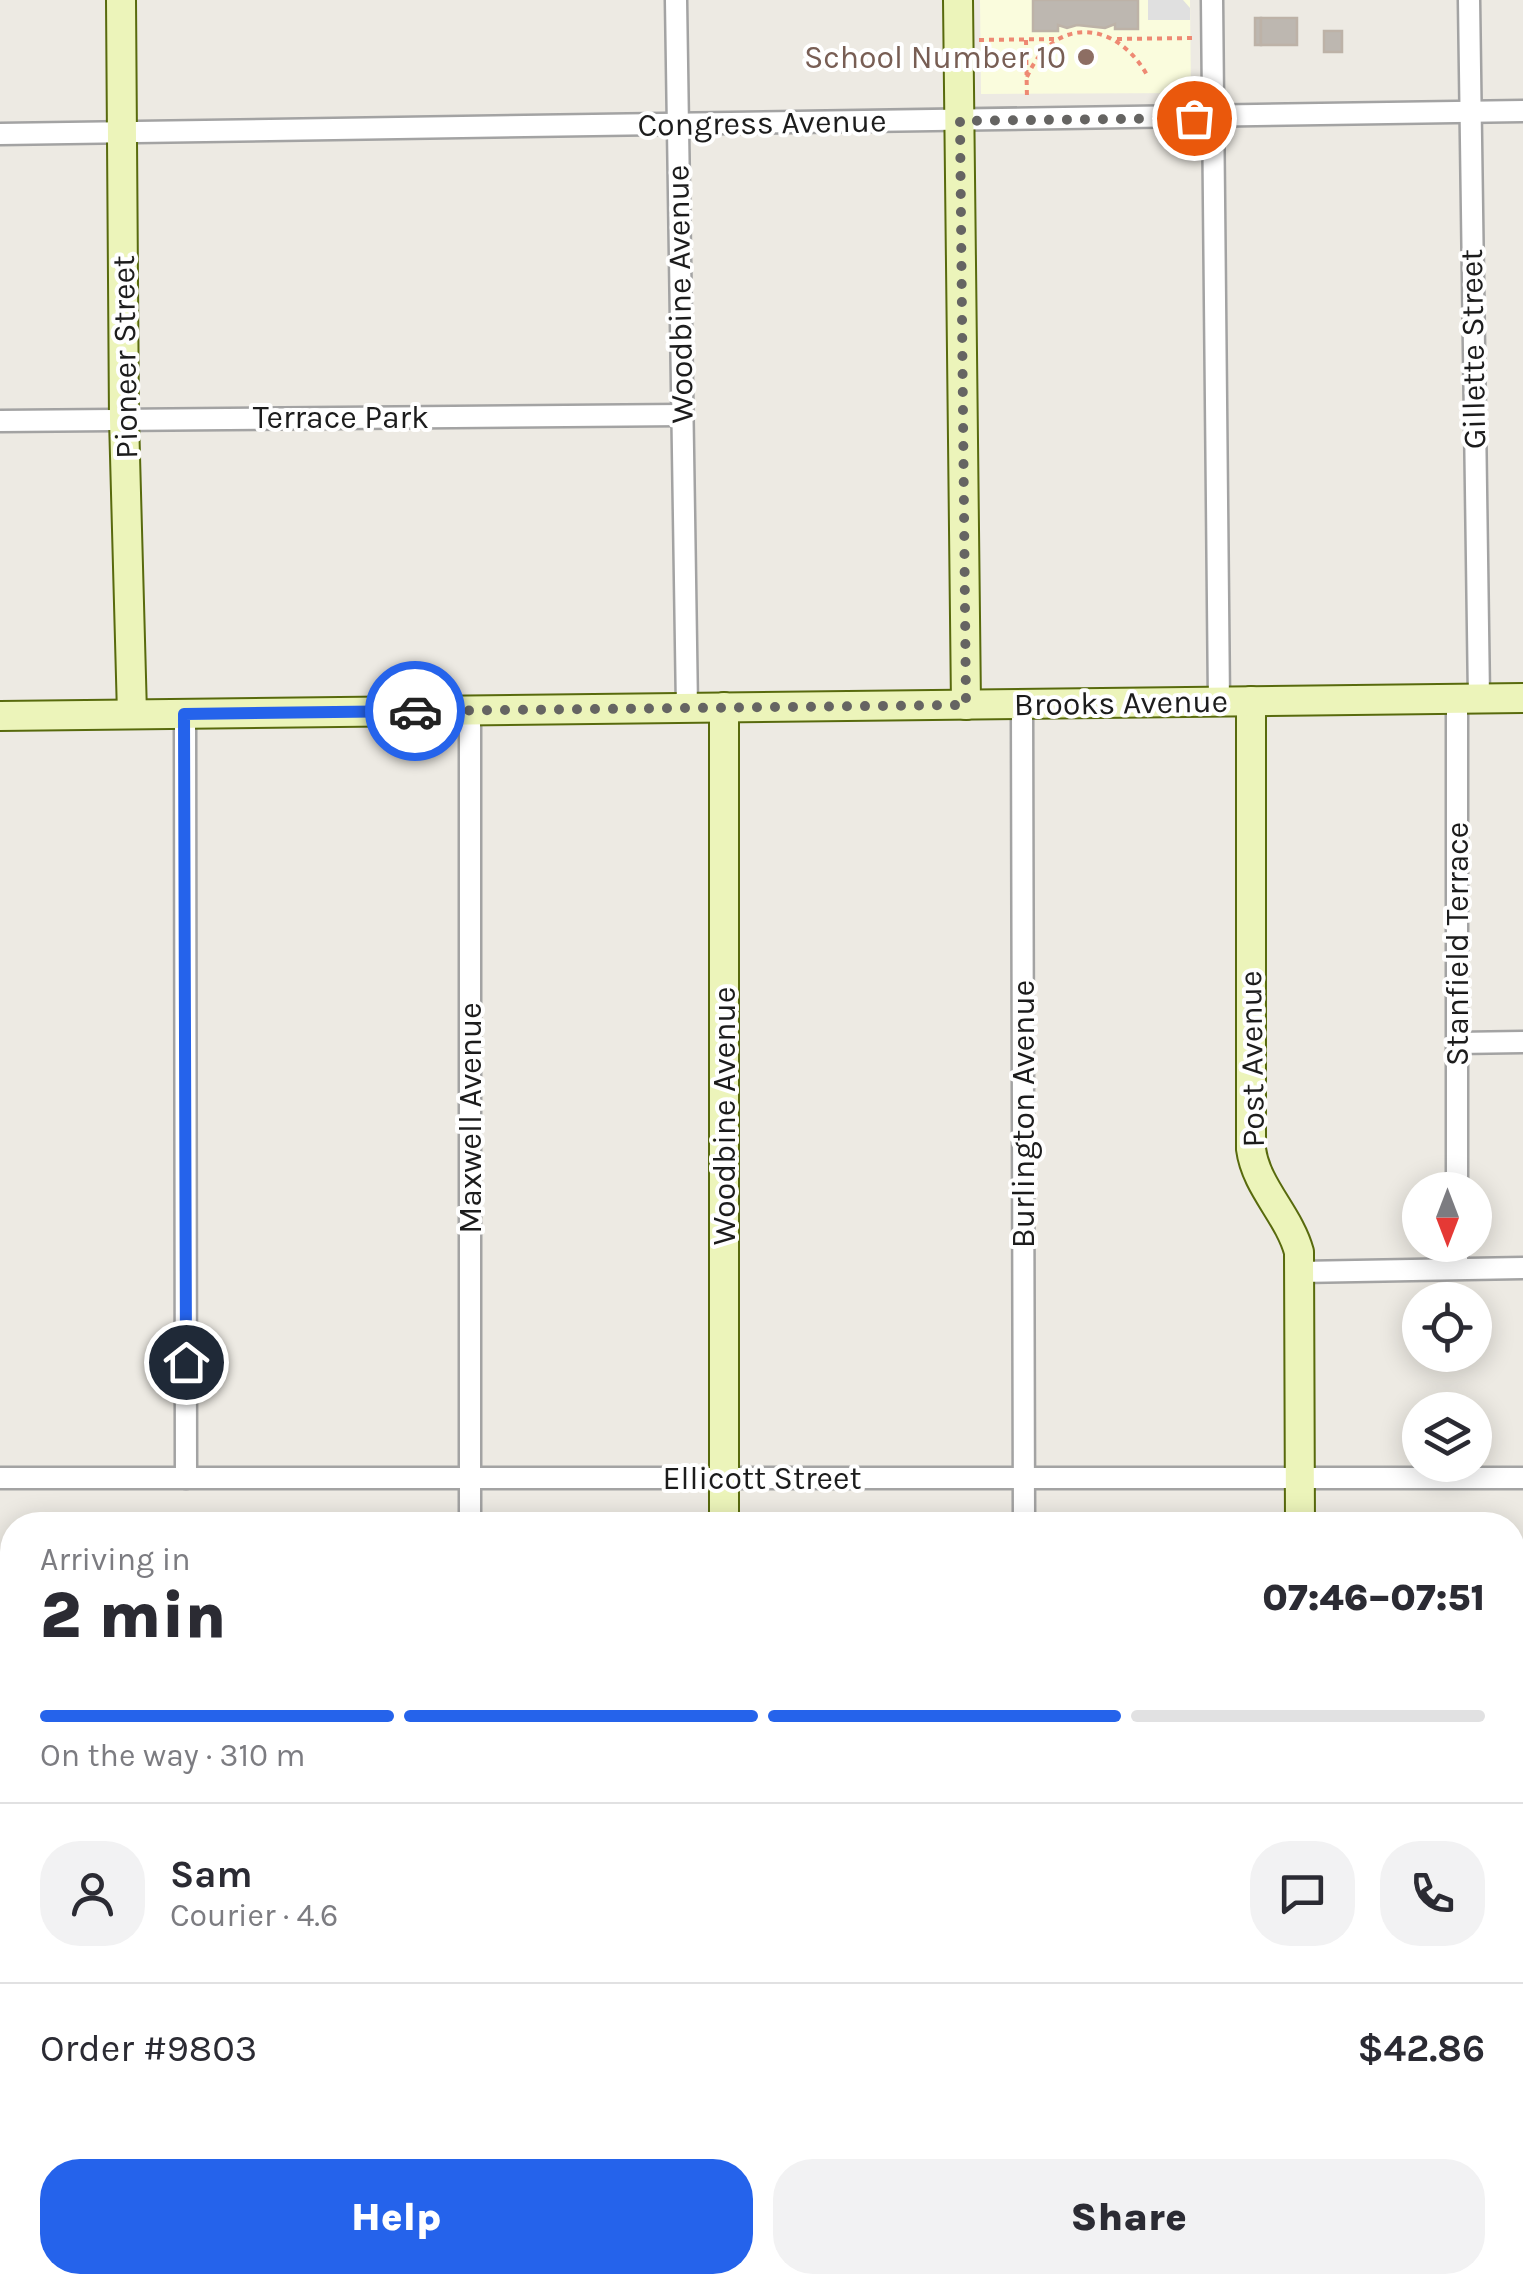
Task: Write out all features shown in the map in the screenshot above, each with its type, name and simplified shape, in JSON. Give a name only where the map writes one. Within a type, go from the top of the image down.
[{"type":"street","name":"Pioneer Street","points":[[121,0],[124,419],[132,714]]},
{"type":"street","name":"Woodbine Avenue","points":[[676,0],[687,708]]},
{"type":"street","points":[[958,0],[966,705]]},
{"type":"street","points":[[1212,0],[1219,702]]},
{"type":"street","name":"Gillette Street","points":[[1468,699],[1469,0]]},
{"type":"street","name":"Congress Avenue","points":[[0,134],[1523,111]]},
{"type":"street","name":"Terrace Park","points":[[0,421],[683,415]]},
{"type":"street","name":"Brooks Avenue","points":[[0,716],[1523,698]]},
{"type":"street","name":"Stanfield Terrace","points":[[1457,1172],[1468,699]]},
{"type":"street","name":"Post Avenue","points":[[1251,701],[1251,1150],[1257,1172],[1295,1236],[1300,1272],[1300,1512]]},
{"type":"street","name":"Burlington Avenue","points":[[1022,704],[1024,1512]]},
{"type":"street","name":"Woodbine Avenue","points":[[724,708],[724,1512]]},
{"type":"street","name":"Maxwell Avenue","points":[[470,710],[470,1512]]},
{"type":"street","points":[[184,714],[186,1478]]},
{"type":"street","points":[[1457,1043],[1523,1042]]},
{"type":"street","points":[[1457,1262],[1457,1268]]},
{"type":"street","points":[[1300,1272],[1523,1268]]},
{"type":"street","name":"Ellicott Street","points":[[0,1478],[1523,1478]]},
{"type":"path","points":[[979,40],[1058,39],[1086,33],[1116,39],[1192,38]]},
{"type":"path","points":[[1027,76],[1036,58],[1058,39]]},
{"type":"path","points":[[1116,39],[1132,52],[1147,75]]},
{"type":"path","points":[[1026,40],[1028,106]]},
{"type":"shaded area","name":"School Number 10","points":[[980,0],[1190,0],[1191,93],[981,94]]},
{"type":"shaded area","points":[[1148,0],[1183,0],[1190,8],[1190,20],[1148,20]]},
{"type":"building","points":[[1033,0],[1138,0],[1138,29],[1115,29],[1115,24],[1105,28],[1058,25],[1058,31],[1033,31]]},
{"type":"building","points":[[1255,18],[1261,18],[1261,45],[1255,45]]},
{"type":"building","points":[[1261,18],[1297,18],[1297,45],[1261,45]]},
{"type":"building","points":[[1324,31],[1342,31],[1342,52],[1324,52]]},
{"type":"way so far","points":[[415,711],[966,705],[960,121],[1194,118]]},
{"type":"place","name":"School Number 10","points":[[1086,57]]},
{"type":"route","points":[[186,1362],[184,714],[415,711]]}]
